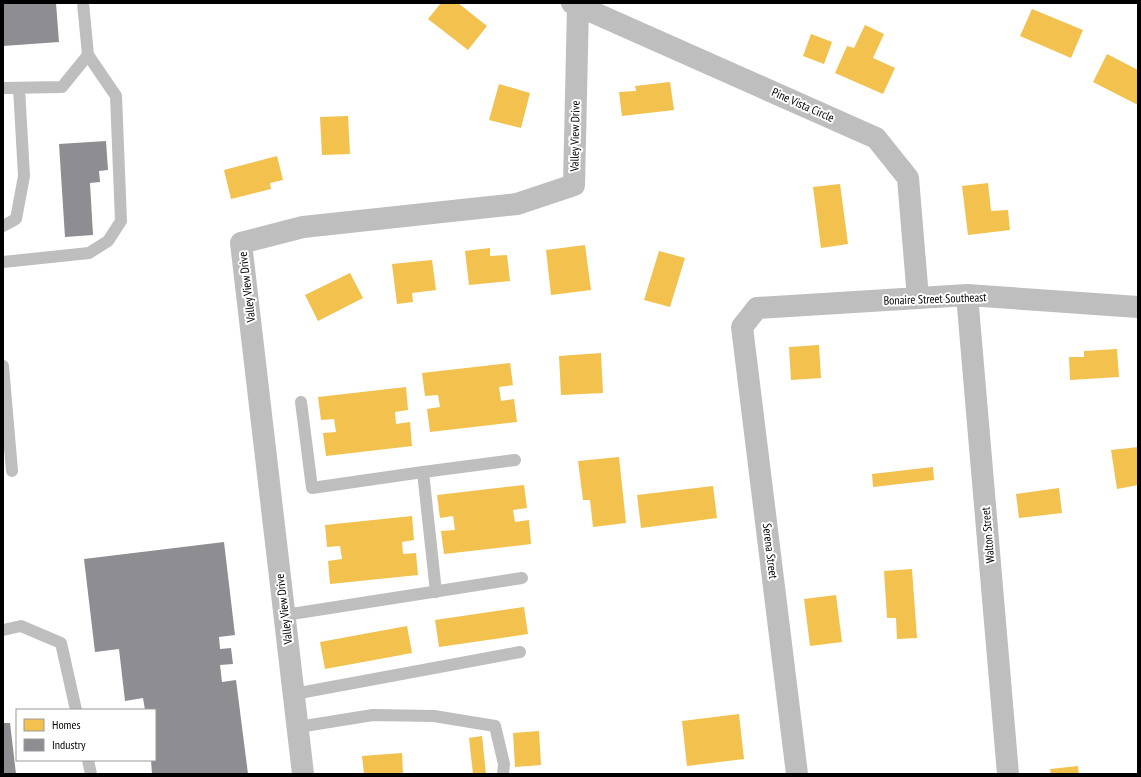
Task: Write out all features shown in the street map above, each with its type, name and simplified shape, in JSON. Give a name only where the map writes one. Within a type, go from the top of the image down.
[{"type":"street","name":"Pine Vista Circle","points":[[575,5],[876,138],[908,178],[918,298]]},
{"type":"street","name":"Valley View Drive","points":[[303,774],[241,243],[303,227],[517,204],[574,185],[575,5]]},
{"type":"street","name":"Bonaire Street Southeast","points":[[742,328],[757,308],[967,295],[1138,307]]},
{"type":"street","name":"Walton Street","points":[[967,295],[1008,774]]},
{"type":"street","name":"Serena Street","points":[[742,328],[797,774]]},
{"type":"lane","points":[[3,262],[89,253],[108,241],[121,222],[116,96],[88,55],[83,3]]},
{"type":"lane","points":[[3,88],[62,87],[88,55]]},
{"type":"lane","points":[[3,226],[16,219],[24,176],[19,88]]},
{"type":"lane","points":[[3,366],[12,470]]},
{"type":"lane","points":[[301,402],[312,488],[515,460]]},
{"type":"lane","points":[[423,472],[436,592]]},
{"type":"lane","points":[[285,615],[522,578]]},
{"type":"lane","points":[[3,630],[21,626],[61,643],[76,709]]},
{"type":"lane","points":[[294,694],[520,652]]},
{"type":"lane","points":[[298,727],[374,715],[434,716],[495,726],[504,764],[503,774]]},
{"type":"lane","points":[[88,761],[91,774]]},
{"type":"building: Homes","points":[[441,3],[458,3],[487,26],[468,50],[428,19]]},
{"type":"building: Homes","points":[[1032,9],[1083,30],[1071,58],[1020,36]]},
{"type":"building: Homes","points":[[865,25],[884,34],[873,58],[895,68],[883,94],[835,73],[847,46],[854,48]]},
{"type":"building: Homes","points":[[811,34],[832,42],[824,64],[803,56]]},
{"type":"building: Homes","points":[[1107,54],[1138,70],[1138,105],[1093,82]]},
{"type":"building: Homes","points":[[670,82],[674,110],[622,116],[619,92],[636,91],[635,86]]},
{"type":"building: Homes","points":[[499,84],[530,93],[521,128],[489,120]]},
{"type":"building: Homes","points":[[348,116],[350,154],[322,155],[320,117]]},
{"type":"building: Homes","points":[[277,156],[283,180],[270,183],[271,189],[231,199],[224,170]]},
{"type":"building: Homes","points":[[988,183],[991,211],[1008,210],[1010,230],[968,235],[962,186]]},
{"type":"building: Homes","points":[[840,184],[848,244],[821,248],[813,187]]},
{"type":"building: Homes","points":[[585,245],[591,290],[551,295],[546,250]]},
{"type":"building: Homes","points":[[490,248],[490,256],[507,255],[510,281],[469,285],[465,251]]},
{"type":"building: Homes","points":[[659,251],[685,258],[670,307],[644,300]]},
{"type":"building: Homes","points":[[432,260],[436,290],[412,293],[413,302],[397,304],[392,264]]},
{"type":"building: Homes","points":[[350,273],[363,298],[318,321],[305,295]]},
{"type":"building: Homes","points":[[819,345],[821,378],[791,380],[789,347]]},
{"type":"building: Homes","points":[[1117,349],[1119,377],[1070,380],[1069,357],[1084,357],[1084,351]]},
{"type":"building: Homes","points":[[601,353],[603,393],[561,395],[559,356]]},
{"type":"building: Homes","points":[[510,363],[513,385],[499,387],[501,401],[514,399],[517,422],[430,432],[427,409],[440,407],[438,395],[425,396],[422,373]]},
{"type":"building: Homes","points":[[406,387],[408,410],[395,412],[396,424],[410,422],[412,446],[326,456],[323,433],[336,432],[334,419],[321,420],[318,397]]},
{"type":"building: Homes","points":[[1138,447],[1138,485],[1117,489],[1111,450]]},
{"type":"building: Homes","points":[[619,457],[626,523],[593,527],[590,500],[583,500],[578,461]]},
{"type":"building: Homes","points":[[933,467],[934,480],[873,487],[872,474]]},
{"type":"building: Homes","points":[[524,485],[527,508],[513,510],[515,522],[529,520],[531,544],[444,554],[441,531],[455,530],[453,516],[440,518],[437,495]]},
{"type":"building: Homes","points":[[713,486],[717,518],[641,528],[637,495]]},
{"type":"building: Homes","points":[[1059,488],[1062,513],[1019,518],[1016,494]]},
{"type":"building: Homes","points":[[412,516],[414,540],[402,542],[403,554],[416,553],[418,575],[330,584],[328,561],[342,559],[340,546],[327,547],[325,525]]},
{"type":"building: Homes","points":[[912,569],[917,638],[897,639],[896,618],[887,618],[884,571]]},
{"type":"building: Homes","points":[[836,595],[842,642],[810,646],[804,599]]},
{"type":"building: Homes","points":[[524,607],[528,634],[439,647],[435,620]]},
{"type":"building: Homes","points":[[407,626],[412,653],[325,669],[320,642]]},
{"type":"building: Homes","points":[[739,714],[744,759],[687,766],[682,721]]},
{"type":"building: Homes","points":[[539,731],[541,765],[515,767],[513,733]]},
{"type":"building: Homes","points":[[482,736],[486,774],[473,774],[469,738]]},
{"type":"building: Homes","points":[[402,753],[403,774],[364,774],[362,756]]},
{"type":"building: Homes","points":[[1078,766],[1079,774],[1051,774],[1050,769]]},
{"type":"building: Industry","points":[[3,3],[56,3],[59,42],[3,46]]},
{"type":"building: Industry","points":[[106,141],[108,170],[99,171],[100,182],[90,183],[93,235],[65,237],[59,144]]},
{"type":"building: Industry","points":[[224,542],[235,635],[219,637],[220,649],[231,648],[233,664],[220,665],[222,682],[236,680],[248,774],[152,774],[151,761],[156,761],[156,709],[145,709],[143,698],[125,701],[119,649],[95,652],[84,559]]},
{"type":"building: Industry","points":[[3,723],[10,723],[16,774],[3,774]]}]
